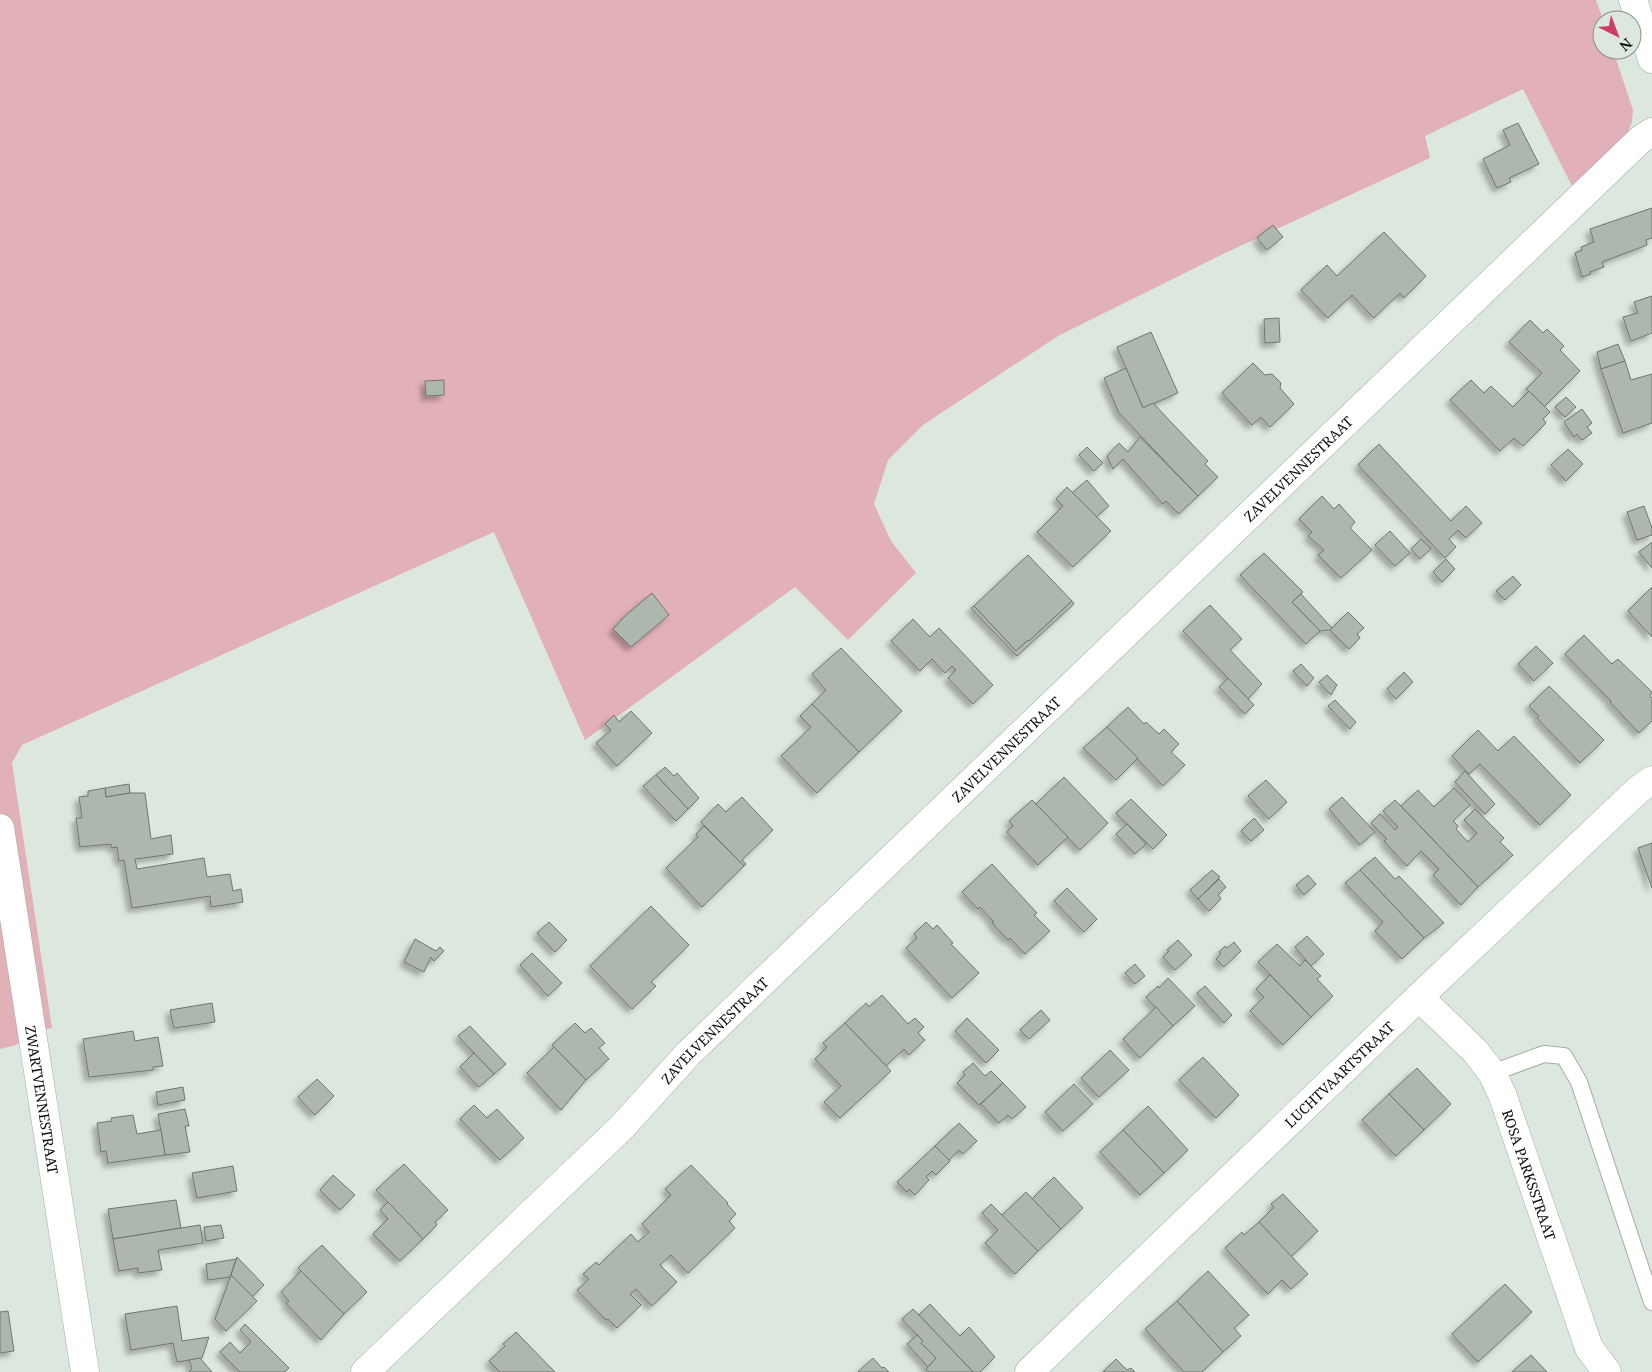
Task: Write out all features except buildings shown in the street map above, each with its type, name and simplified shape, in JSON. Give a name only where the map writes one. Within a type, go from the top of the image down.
[{"type":"street","points":[[1633,0],[1652,59]]},
{"type":"street","name":"ZAVELVENNESTRAAT","points":[[365,1372],[621,1128],[695,1047],[1641,139],[1652,132]]},
{"type":"street","name":"LUCHTVAARTSTRAAT","points":[[1029,1372],[1419,997],[1638,790],[1652,780]]},
{"type":"street","name":"ZWARTVENNESTRAAT","points":[[0,828],[86,1372]]},
{"type":"street","name":"ROSA PARKSSTRAAT","points":[[1419,997],[1475,1051],[1492,1073],[1502,1094],[1590,1348],[1607,1372]]},
{"type":"lane","points":[[1492,1073],[1544,1054],[1564,1056],[1579,1082],[1652,1302]]},
{"type":"shaded area","points":[[0,0],[1596,0],[1600,10],[1592,10],[1592,60],[1616,60],[1633,110],[1632,122],[1622,140],[1573,188],[1523,89],[1425,136],[1430,158],[1223,254],[1058,336],[923,425],[888,460],[874,504],[891,541],[916,573],[848,640],[795,587],[585,740],[494,532],[22,745],[12,763],[52,1028],[38,1030],[16,1045],[0,1049]]}]
